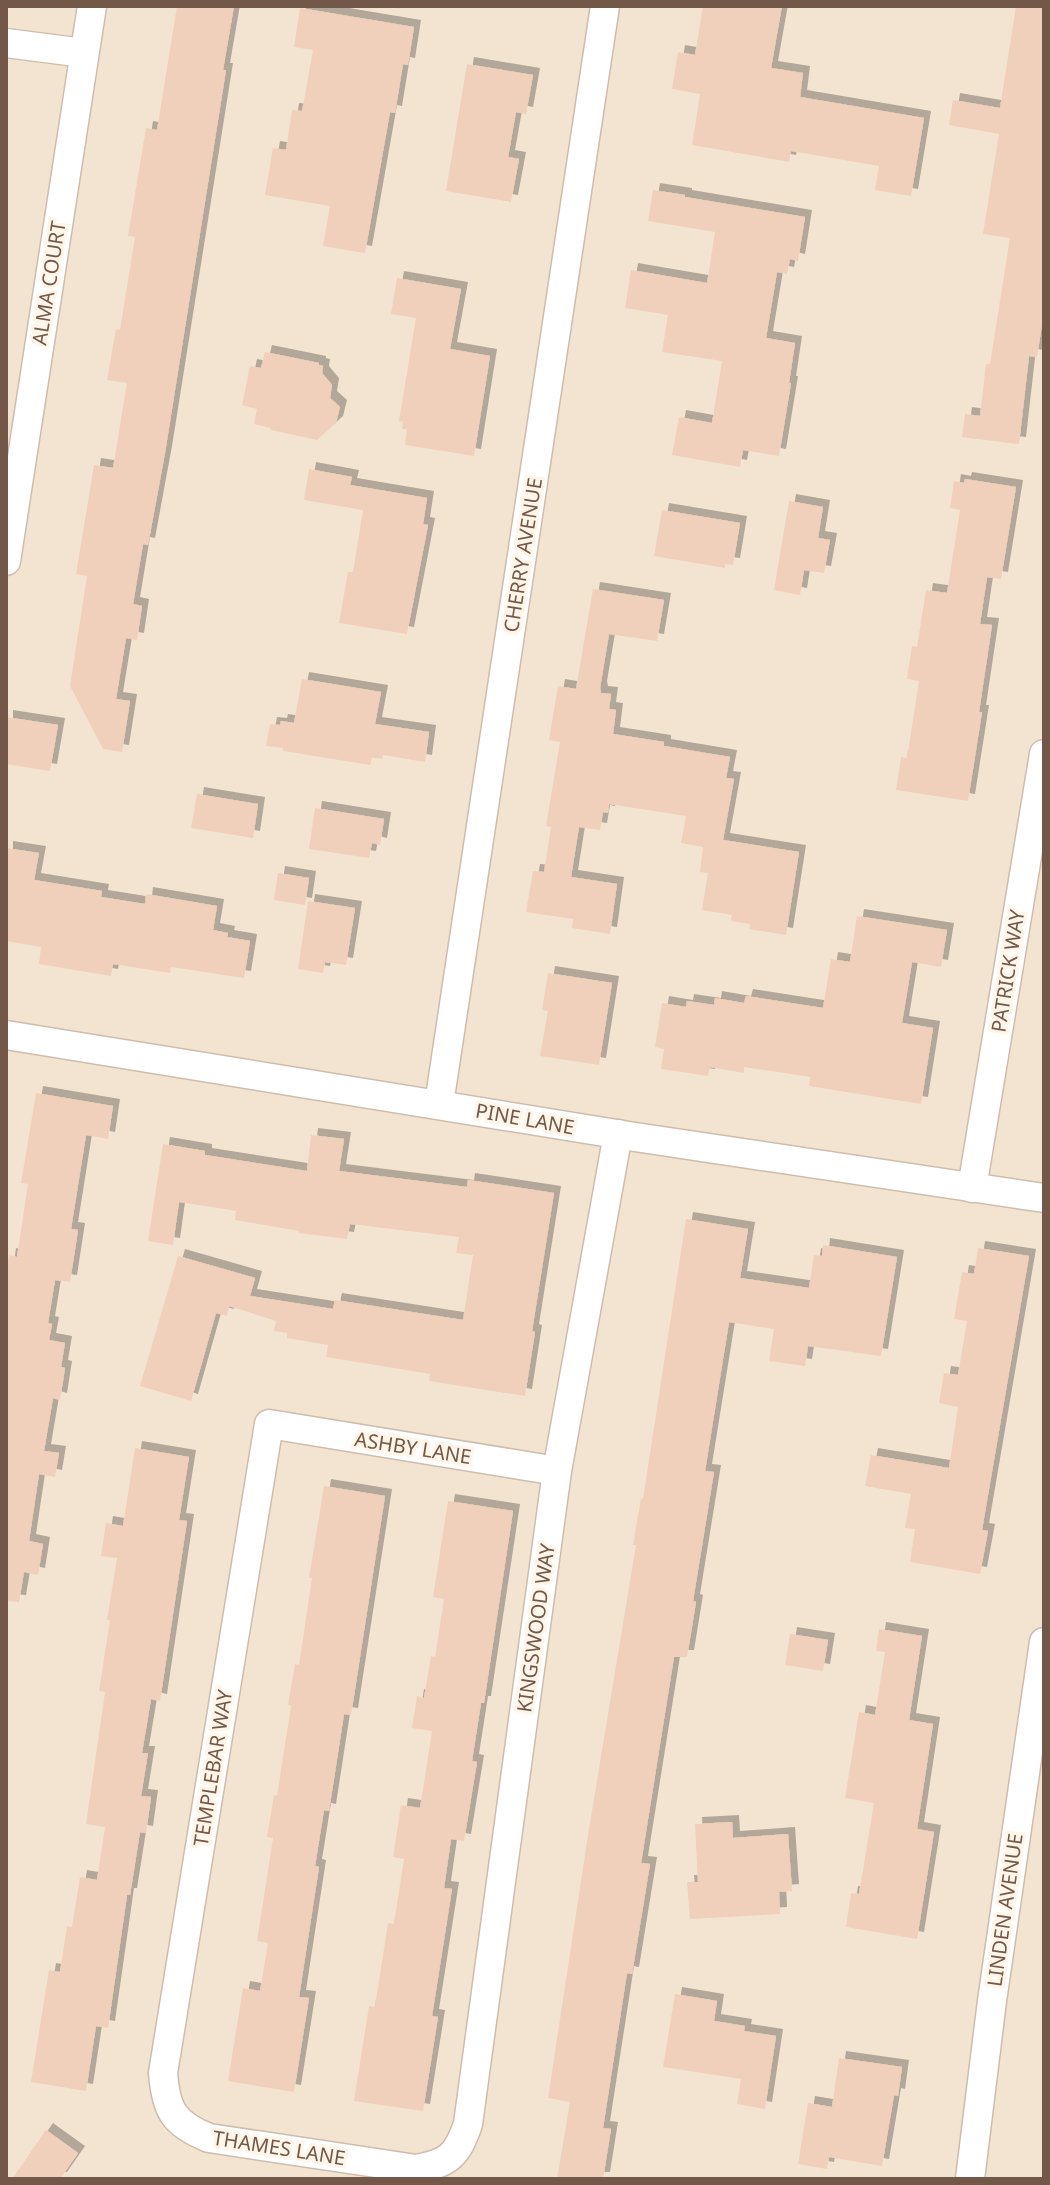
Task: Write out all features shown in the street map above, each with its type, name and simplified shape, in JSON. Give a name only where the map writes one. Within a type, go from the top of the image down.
[{"type":"street","name":"ALMA COURT","points":[[6,561],[92,6]]},
{"type":"street","name":"CHERRY AVENUE","points":[[439,1104],[605,6]]},
{"type":"street","points":[[6,43],[84,53]]},
{"type":"street","name":"PATRICK WAY","points":[[972,1188],[1044,754]]},
{"type":"street","name":"PINE LANE","points":[[6,1035],[618,1134],[1044,1198]]},
{"type":"street","name":"KINGSWOOD WAY","points":[[468,2124],[557,1471],[618,1134]]},
{"type":"street","name":"ASHBY LANE","points":[[269,1424],[557,1471]]},
{"type":"street","name":"TEMPLEBAR WAY","points":[[171,2112],[165,2097],[163,2073],[269,1424]]},
{"type":"street","name":"LINDEN AVENUE","points":[[970,2179],[992,2001],[1044,1642]]},
{"type":"street","name":"THAMES LANE","points":[[171,2112],[187,2129],[209,2138],[416,2169],[438,2165],[453,2156],[468,2124]]},
{"type":"shaded area","points":[[6,6],[1044,6],[1044,2179],[6,2179]]},
{"type":"building","points":[[177,6],[234,6],[165,453],[148,545],[143,544],[133,604],[142,606],[137,640],[126,638],[116,699],[130,701],[122,752],[103,749],[70,686],[87,576],[76,574],[94,465],[113,468],[127,383],[107,380],[116,329],[120,330],[135,237],[128,236],[146,128],[157,130]]},
{"type":"building","points":[[703,6],[782,6],[771,68],[803,73],[800,97],[924,118],[911,196],[875,190],[879,166],[791,151],[789,162],[692,145],[700,94],[672,89],[678,52],[695,55]]},
{"type":"building","points":[[1016,6],[1044,6],[1044,311],[1037,357],[1029,356],[1019,444],[962,437],[965,414],[980,416],[986,364],[990,364],[1010,238],[983,234],[999,134],[949,125],[953,100],[1000,108]]},
{"type":"building","points":[[300,8],[414,27],[408,65],[403,64],[395,113],[390,112],[365,253],[323,246],[330,206],[265,195],[273,148],[286,150],[292,110],[302,111],[313,50],[294,47]]},
{"type":"building","points":[[467,64],[533,75],[526,114],[516,112],[508,157],[519,159],[511,202],[446,191]]},
{"type":"building","points":[[653,190],[805,217],[798,261],[790,259],[787,274],[777,272],[766,338],[795,343],[779,456],[743,450],[740,467],[672,455],[679,417],[712,423],[722,361],[662,352],[668,315],[625,308],[631,270],[707,283],[715,232],[648,221]]},
{"type":"building","points":[[397,278],[461,289],[450,349],[490,356],[474,456],[405,445],[407,429],[402,429],[403,422],[399,421],[416,318],[391,314]]},
{"type":"building","points":[[265,352],[323,366],[322,373],[332,385],[330,398],[340,407],[336,423],[317,440],[254,424],[257,409],[242,405],[250,366],[261,368]]},
{"type":"building","points":[[309,469],[352,477],[350,485],[427,498],[423,524],[428,525],[407,634],[339,623],[348,572],[353,572],[363,510],[304,500]]},
{"type":"building","points":[[965,479],[1016,487],[1001,579],[987,577],[980,624],[992,625],[968,801],[896,790],[901,757],[907,758],[919,681],[907,679],[912,646],[917,647],[926,590],[947,593],[960,510],[950,508],[954,481],[964,483]]},
{"type":"building","points":[[789,501],[823,507],[818,538],[830,540],[824,573],[804,570],[800,595],[774,590]]},
{"type":"building","points":[[662,510],[740,523],[733,565],[725,564],[725,568],[654,556]]},
{"type":"building","points":[[593,589],[664,600],[657,641],[609,634],[600,688],[601,693],[611,694],[609,709],[616,710],[613,734],[730,757],[726,778],[734,779],[723,840],[799,852],[786,935],[749,929],[750,924],[731,921],[732,915],[702,910],[708,873],[700,872],[703,847],[681,843],[686,816],[609,804],[608,813],[603,812],[600,830],[579,827],[571,877],[617,884],[610,934],[572,928],[573,919],[526,912],[533,871],[544,872],[551,827],[546,826],[560,742],[549,740],[558,686],[576,689]]},
{"type":"building","points":[[302,679],[381,692],[375,724],[429,732],[425,762],[383,755],[382,759],[372,757],[370,765],[266,746],[270,724],[280,725],[281,721],[294,723]]},
{"type":"building","points":[[6,717],[58,725],[50,771],[6,764]]},
{"type":"building","points":[[197,794],[258,804],[253,838],[191,828]]},
{"type":"building","points":[[315,808],[384,819],[380,845],[372,843],[369,858],[309,849]]},
{"type":"building","points":[[6,848],[39,853],[34,880],[102,891],[101,897],[145,904],[146,894],[217,906],[213,930],[228,933],[227,937],[250,941],[244,978],[171,967],[170,973],[113,964],[111,976],[39,964],[41,947],[6,941]]},
{"type":"building","points":[[278,873],[309,878],[305,905],[274,900]]},
{"type":"building","points":[[308,901],[355,908],[346,965],[325,962],[323,973],[298,969]]},
{"type":"building","points":[[857,916],[947,930],[941,967],[912,962],[902,1023],[933,1028],[921,1104],[809,1086],[810,1077],[744,1067],[744,1073],[710,1067],[708,1076],[661,1069],[664,1049],[655,1047],[662,1003],[686,1007],[687,1001],[714,1005],[715,998],[744,1003],[746,996],[823,1008],[831,959],[850,962]]},
{"type":"building","points":[[548,973],[612,983],[599,1065],[540,1056],[548,1011],[542,1010]]},
{"type":"building","points":[[36,1093],[113,1106],[108,1139],[86,1135],[71,1229],[78,1230],[70,1282],[55,1280],[48,1323],[52,1324],[49,1340],[65,1343],[61,1367],[65,1368],[60,1400],[53,1398],[44,1451],[59,1453],[55,1477],[39,1474],[29,1541],[43,1544],[38,1575],[24,1572],[19,1602],[6,1601],[6,1276],[9,1255],[17,1257],[28,1184],[21,1183]]},
{"type":"building","points":[[311,1135],[344,1139],[339,1171],[467,1187],[468,1180],[554,1193],[525,1396],[429,1381],[430,1374],[326,1357],[328,1345],[287,1338],[287,1333],[274,1331],[276,1321],[229,1306],[227,1316],[216,1313],[191,1401],[140,1386],[178,1256],[255,1278],[250,1296],[333,1309],[335,1300],[463,1320],[473,1255],[456,1253],[459,1237],[350,1224],[347,1239],[299,1233],[235,1220],[236,1211],[179,1202],[173,1245],[148,1241],[163,1144],[205,1151],[205,1155],[307,1171]]},
{"type":"building","points":[[686,1219],[748,1229],[740,1278],[809,1288],[814,1255],[822,1256],[823,1245],[897,1257],[881,1356],[808,1346],[805,1366],[769,1361],[774,1329],[729,1322],[705,1471],[714,1472],[693,1601],[696,1602],[687,1657],[674,1657],[641,1863],[650,1864],[632,1974],[627,1973],[603,2128],[611,2129],[603,2179],[557,2179],[570,2102],[548,2098]]},
{"type":"building","points":[[978,1248],[1029,1256],[982,1530],[988,1531],[980,1574],[910,1562],[915,1529],[905,1528],[911,1494],[865,1486],[871,1455],[949,1468],[958,1407],[939,1403],[944,1373],[958,1375],[967,1321],[954,1319],[962,1272],[974,1274]]},
{"type":"building","points":[[135,1448],[189,1457],[179,1520],[187,1521],[160,1701],[151,1699],[142,1753],[148,1753],[141,1796],[151,1797],[146,1833],[140,1832],[130,1895],[127,1895],[108,2028],[96,2026],[86,2091],[31,2082],[49,1970],[60,1972],[67,1926],[72,1927],[80,1877],[97,1880],[105,1827],[86,1824],[105,1692],[99,1691],[117,1558],[101,1556],[106,1523],[123,1526]]},
{"type":"building","points":[[324,1486],[385,1496],[351,1715],[344,1714],[329,1811],[324,1810],[315,1866],[319,1867],[299,1997],[309,1998],[294,2092],[228,2081],[243,1988],[260,1991],[268,1943],[257,1941],[273,1838],[267,1837],[274,1795],[277,1796],[295,1664],[299,1665]]},
{"type":"building","points":[[448,1501],[513,1511],[484,1703],[481,1703],[472,1761],[477,1762],[464,1841],[451,1839],[444,1888],[452,1889],[432,2016],[438,2017],[423,2111],[354,2101],[369,2006],[375,2007],[388,1923],[394,1924],[404,1859],[393,1857],[401,1805],[420,1808],[432,1731],[412,1728],[417,1696],[424,1698],[431,1656],[435,1657],[444,1599],[433,1597]]},
{"type":"building","points":[[879,1629],[922,1636],[909,1720],[933,1724],[917,1829],[934,1832],[917,1939],[846,1927],[851,1893],[859,1894],[874,1803],[845,1798],[859,1712],[875,1715],[885,1652],[876,1651]]},
{"type":"building","points":[[790,1634],[828,1640],[823,1671],[785,1665]]},
{"type":"building","points":[[732,1822],[733,1838],[788,1834],[792,1891],[779,1892],[780,1914],[690,1919],[687,1882],[698,1882],[695,1824]]},
{"type":"building","points":[[675,1994],[717,2001],[714,2021],[745,2026],[744,2031],[776,2036],[765,2109],[737,2104],[741,2079],[663,2067]]},
{"type":"building","points":[[839,2058],[902,2067],[882,2166],[829,2157],[827,2169],[798,2164],[808,2103],[832,2107]]},
{"type":"building","points":[[46,2130],[78,2153],[60,2179],[12,2179]]}]
